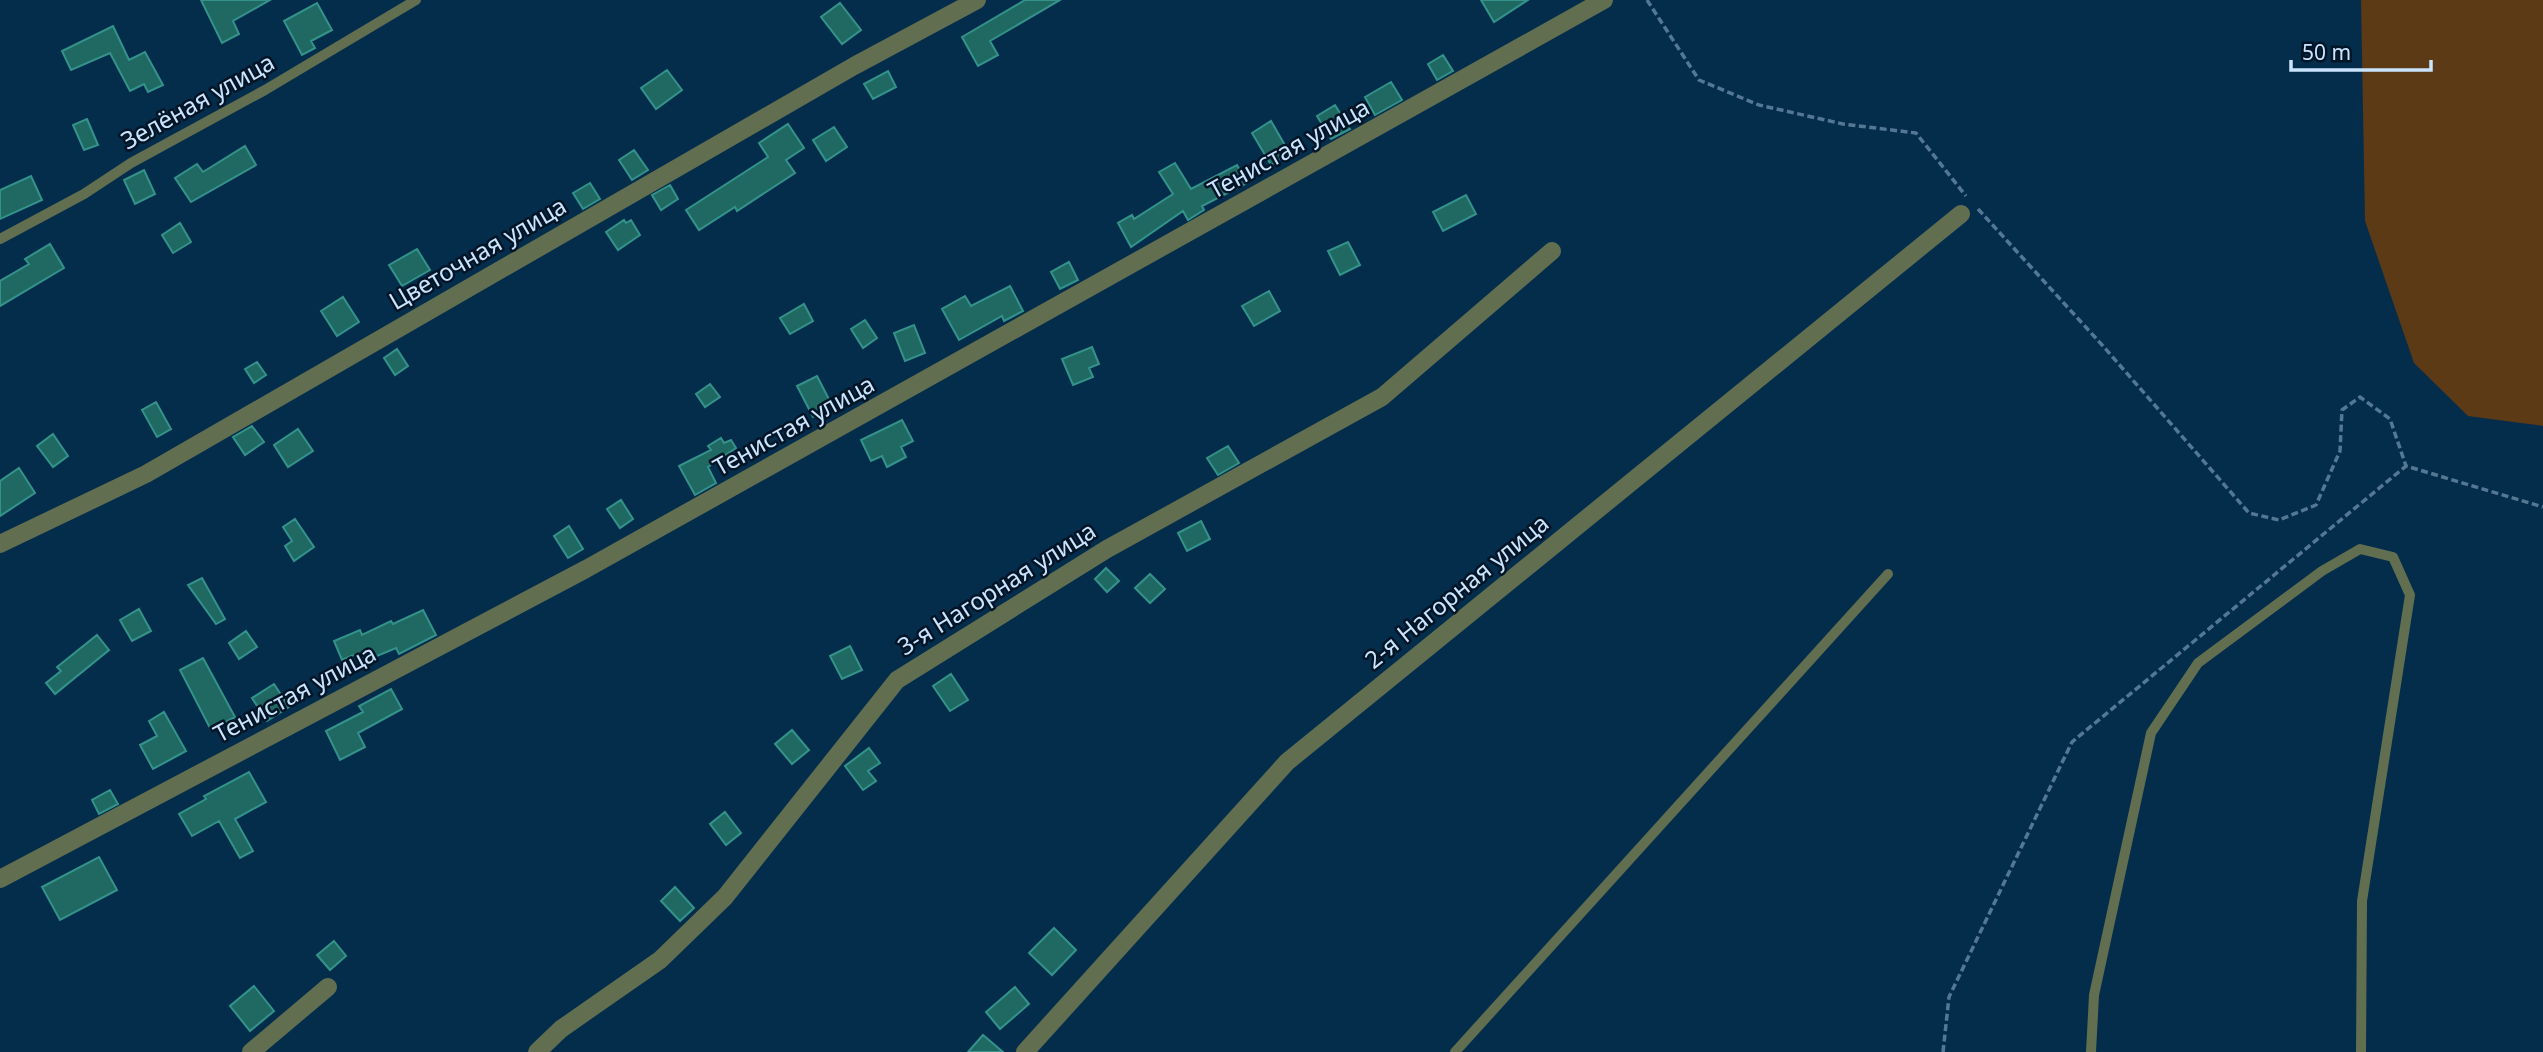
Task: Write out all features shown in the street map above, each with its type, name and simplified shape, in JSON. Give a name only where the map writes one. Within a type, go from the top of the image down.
[{"type":"street","name":"Цветочная улица","points":[[0,544],[146,474],[842,72],[977,0]]},
{"type":"street","name":"Тенистая улица","points":[[0,879],[586,569],[1604,0]]},
{"type":"street","name":"2-я Нагорная улица","points":[[1025,1052],[1287,762],[1961,214]]},
{"type":"street","name":"3-я Нагорная улица","points":[[537,1052],[561,1030],[660,961],[725,897],[897,680],[1107,550],[1382,397],[1552,251]]},
{"type":"street","points":[[251,1052],[328,987]]},
{"type":"lane","name":"Зелёная улица","points":[[0,239],[265,90],[415,0]]},
{"type":"lane","points":[[2091,1052],[2094,995],[2151,733],[2198,663],[2322,571],[2360,549],[2393,557],[2410,595],[2362,901],[2361,1052]]},
{"type":"lane","points":[[1455,1052],[1888,574]]},
{"type":"path","points":[[1647,0],[1699,80],[1759,105],[1843,124],[1916,133],[1953,182],[2104,346],[2249,513],[2279,520],[2316,505],[2340,451],[2342,410],[2360,397],[2390,419],[2406,466]]},
{"type":"shaded area","points":[[2361,0],[2543,0],[2543,426],[2468,416],[2414,363],[2365,221]]},
{"type":"building","points":[[201,0],[270,0],[233,21],[239,34],[222,43]]},
{"type":"building","points":[[1025,0],[1060,0],[990,41],[998,55],[978,66],[962,37]]},
{"type":"building","points":[[1481,0],[1528,0],[1494,22]]},
{"type":"building","points":[[317,3],[332,30],[311,41],[315,48],[302,55],[284,21]]},
{"type":"building","points":[[840,3],[861,30],[842,44],[821,17]]},
{"type":"building","points":[[113,26],[129,60],[145,52],[163,85],[148,92],[144,84],[130,91],[110,53],[71,70],[62,51]]},
{"type":"building","points":[[1443,55],[1453,71],[1437,80],[1428,64]]},
{"type":"building","points":[[667,70],[682,90],[656,109],[641,88]]},
{"type":"building","points":[[888,71],[896,87],[873,99],[864,84]]},
{"type":"building","points":[[1391,82],[1402,100],[1375,115],[1365,97]]},
{"type":"building","points":[[1335,105],[1350,129],[1331,139],[1317,116]]},
{"type":"building","points":[[87,119],[98,145],[84,150],[73,125]]},
{"type":"building","points":[[1271,121],[1290,154],[1271,165],[1252,133]]},
{"type":"building","points":[[788,124],[804,148],[786,160],[795,173],[737,211],[735,207],[699,230],[686,210],[768,157],[759,143]]},
{"type":"building","points":[[834,127],[847,147],[826,161],[813,140]]},
{"type":"building","points":[[245,146],[256,165],[191,202],[175,178],[197,164],[203,172]]},
{"type":"building","points":[[634,150],[648,170],[632,180],[619,160]]},
{"type":"building","points":[[1175,163],[1191,189],[1237,165],[1247,183],[1202,206],[1204,210],[1188,220],[1183,211],[1131,247],[1118,223],[1132,215],[1134,219],[1173,194],[1159,172]]},
{"type":"building","points":[[144,170],[155,194],[135,204],[124,180]]},
{"type":"building","points":[[31,176],[42,200],[0,219],[0,190]]},
{"type":"building","points":[[590,183],[600,199],[583,209],[573,193]]},
{"type":"building","points":[[670,185],[678,199],[661,210],[652,195]]},
{"type":"building","points":[[1466,195],[1476,214],[1443,231],[1433,212]]},
{"type":"building","points":[[624,220],[626,223],[631,220],[640,235],[618,250],[606,232]]},
{"type":"building","points":[[180,223],[191,242],[173,253],[162,235]]},
{"type":"building","points":[[1348,242],[1360,265],[1340,275],[1328,251]]},
{"type":"building","points":[[50,244],[64,268],[0,306],[0,281],[29,264],[25,259]]},
{"type":"building","points":[[417,249],[430,270],[402,286],[389,265]]},
{"type":"building","points":[[1069,262],[1078,280],[1060,289],[1051,272]]},
{"type":"building","points":[[1010,286],[1023,311],[1004,321],[1002,316],[959,340],[942,309],[965,296],[971,306]]},
{"type":"building","points":[[1269,291],[1280,311],[1254,326],[1242,306]]},
{"type":"building","points":[[343,297],[359,322],[337,336],[321,311]]},
{"type":"building","points":[[804,304],[813,321],[790,334],[780,318]]},
{"type":"building","points":[[865,320],[877,338],[863,348],[851,329]]},
{"type":"building","points":[[914,325],[925,353],[905,361],[894,333]]},
{"type":"building","points":[[1092,347],[1099,364],[1089,368],[1093,377],[1073,385],[1062,359]]},
{"type":"building","points":[[397,349],[408,366],[395,375],[384,358]]},
{"type":"building","points":[[257,362],[266,375],[254,383],[245,369]]},
{"type":"building","points":[[817,376],[833,407],[813,417],[797,386]]},
{"type":"building","points":[[710,384],[720,397],[705,407],[696,394]]},
{"type":"building","points":[[156,402],[171,429],[157,437],[142,410]]},
{"type":"building","points":[[902,420],[913,441],[901,447],[906,457],[887,467],[882,456],[871,461],[861,440]]},
{"type":"building","points":[[252,426],[264,442],[245,455],[233,437]]},
{"type":"building","points":[[298,429],[313,451],[288,467],[274,445]]},
{"type":"building","points":[[53,434],[68,456],[53,467],[37,446]]},
{"type":"building","points":[[721,438],[724,443],[731,440],[736,448],[708,467],[716,483],[695,495],[679,466],[711,450],[708,446]]},
{"type":"building","points":[[1228,446],[1239,463],[1218,475],[1207,458]]},
{"type":"building","points":[[19,468],[35,493],[0,516],[0,481]]},
{"type":"building","points":[[621,500],[633,519],[620,528],[607,509]]},
{"type":"building","points":[[295,519],[314,547],[294,561],[285,546],[292,541],[283,527]]},
{"type":"building","points":[[1201,521],[1210,539],[1187,551],[1178,533]]},
{"type":"building","points":[[569,526],[583,549],[568,558],[554,536]]},
{"type":"building","points":[[1106,568],[1119,581],[1107,592],[1095,579]]},
{"type":"building","points":[[1150,574],[1165,589],[1150,603],[1135,588]]},
{"type":"building","points":[[202,578],[225,619],[216,624],[188,585]]},
{"type":"building","points":[[139,609],[151,631],[132,641],[120,620]]},
{"type":"building","points":[[423,610],[436,635],[399,654],[396,648],[360,663],[356,654],[342,660],[334,641],[360,630],[362,635]]},
{"type":"building","points":[[246,631],[257,647],[239,659],[229,643]]},
{"type":"building","points":[[97,635],[109,650],[55,694],[46,683],[61,671],[57,667]]},
{"type":"building","points":[[850,646],[862,670],[842,679],[830,656]]},
{"type":"building","points":[[203,658],[235,717],[211,730],[180,670]]},
{"type":"building","points":[[951,674],[968,700],[950,711],[933,686]]},
{"type":"building","points":[[274,684],[289,707],[267,721],[252,698]]},
{"type":"building","points":[[391,689],[402,709],[358,733],[365,747],[340,760],[326,731],[363,712],[359,706]]},
{"type":"building","points":[[164,712],[186,751],[153,769],[140,745],[157,736],[149,721]]},
{"type":"building","points":[[792,730],[809,750],[792,764],[775,744]]},
{"type":"building","points":[[869,748],[880,763],[868,771],[876,781],[863,790],[845,766]]},
{"type":"building","points":[[249,772],[266,802],[235,819],[253,851],[240,858],[219,821],[192,836],[179,814],[206,799],[204,796]]},
{"type":"building","points":[[110,790],[118,804],[99,814],[92,800]]},
{"type":"building","points":[[725,812],[741,833],[726,845],[710,824]]},
{"type":"building","points":[[99,857],[117,890],[60,920],[42,887]]},
{"type":"building","points":[[675,887],[694,908],[680,921],[661,901]]},
{"type":"building","points":[[1054,928],[1076,950],[1052,975],[1029,953]]},
{"type":"building","points":[[334,941],[346,956],[330,970],[317,955]]},
{"type":"building","points":[[254,986],[274,1011],[250,1031],[230,1006]]},
{"type":"building","points":[[1015,987],[1029,1004],[1000,1029],[986,1012]]},
{"type":"building","points":[[983,1035],[1003,1052],[968,1052]]}]
